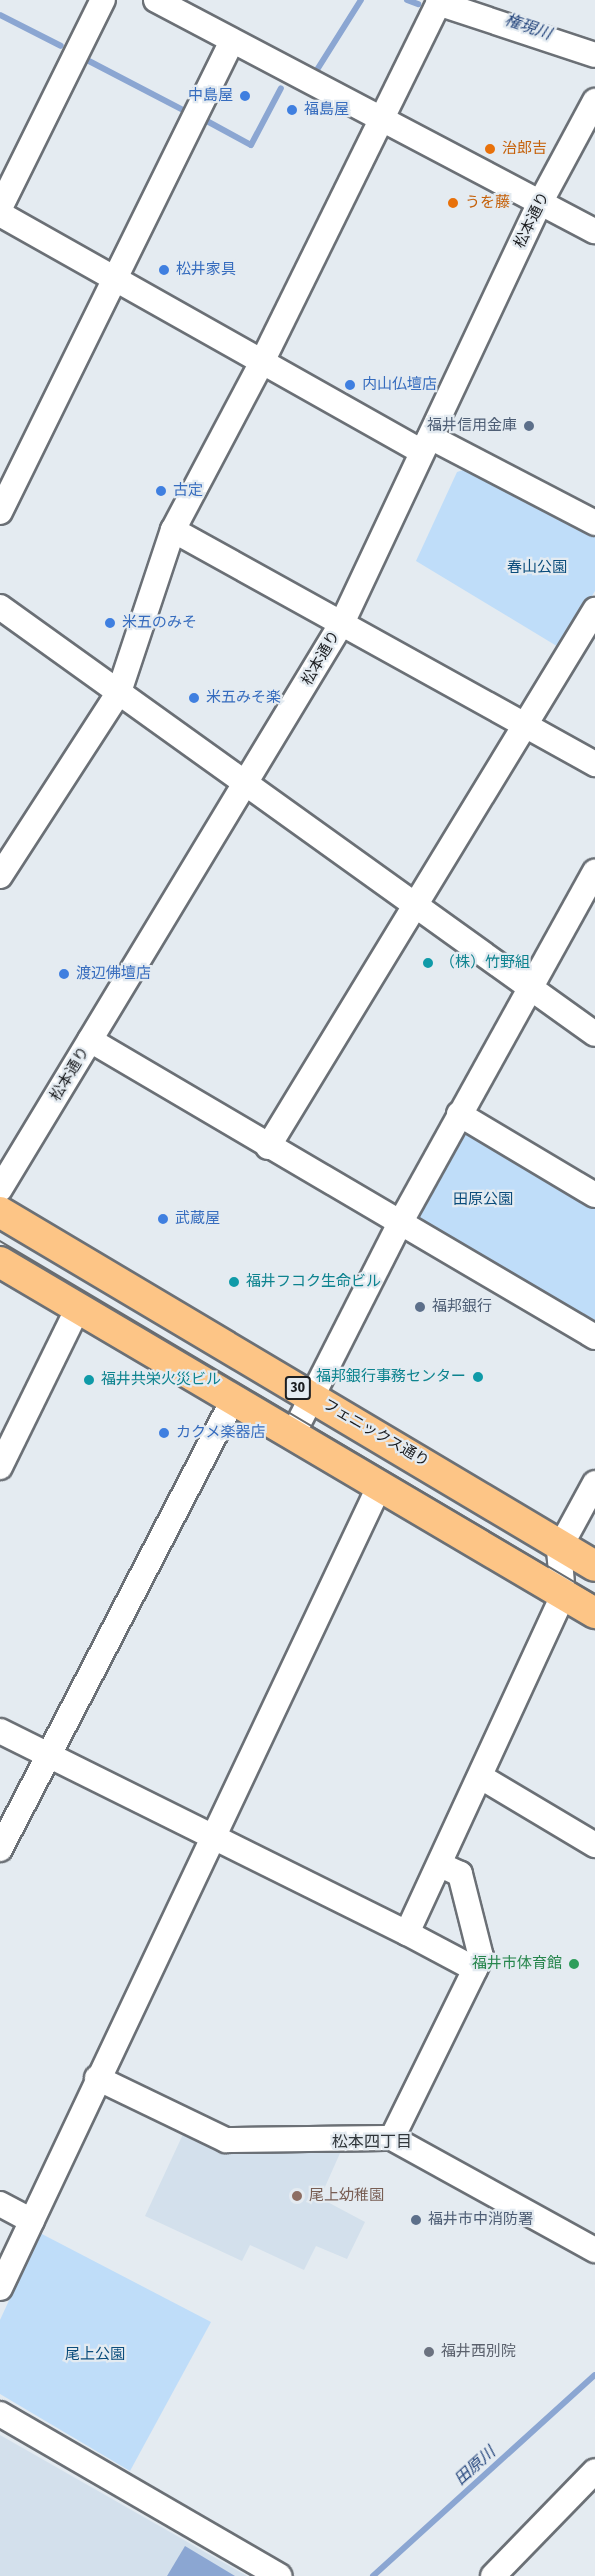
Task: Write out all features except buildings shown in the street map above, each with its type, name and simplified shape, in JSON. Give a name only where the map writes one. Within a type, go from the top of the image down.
[{"type":"main road","name":"フェニックス通り","points":[[0,1212],[595,1566]]},
{"type":"main road","points":[[0,1262],[232,1402],[595,1613]]},
{"type":"street","points":[[0,208],[103,0]]},
{"type":"street","points":[[156,0],[378,119],[595,231]]},
{"type":"street","points":[[0,876],[119,692],[173,530],[261,364],[378,119],[439,2],[595,55]]},
{"type":"street","points":[[0,512],[232,41]]},
{"type":"street","name":"松本通り","points":[[0,1189],[249,782],[343,621],[540,203],[595,101]]},
{"type":"street","points":[[0,214],[261,364],[426,445],[595,523]]},
{"type":"street","points":[[173,530],[343,621],[595,764]]},
{"type":"street","points":[[0,608],[249,782],[414,906],[595,1034]]},
{"type":"street","points":[[268,1147],[595,610]]},
{"type":"street","points":[[292,1436],[399,1225],[528,988],[595,872]]},
{"type":"street","points":[[90,1040],[399,1225],[595,1337]]},
{"type":"street","points":[[459,1114],[595,1195]]},
{"type":"street","points":[[0,1467],[78,1308]]},
{"type":"street","points":[[0,1849],[232,1402]]},
{"type":"street","points":[[407,1933],[441,1864],[563,1595],[560,1544],[595,1483]]},
{"type":"street","points":[[0,2288],[97,2078],[379,1486]]},
{"type":"street","points":[[0,1731],[213,1835],[475,1969]]},
{"type":"street","points":[[481,1777],[595,1845]]},
{"type":"street","points":[[392,2138],[482,1953],[460,1874],[441,1864]]},
{"type":"street","points":[[97,2078],[226,2140],[392,2138],[595,2250]]},
{"type":"street","points":[[0,2204],[32,2221]]},
{"type":"street","points":[[0,2414],[280,2576]]},
{"type":"street","points":[[493,2576],[595,2471]]},
{"type":"shaded area","points":[[185,2130],[319,2141],[341,2151],[320,2198],[365,2222],[347,2259],[316,2246],[304,2270],[250,2245],[242,2261],[145,2216]]},
{"type":"shaded area","points":[[0,2435],[247,2576],[0,2576]]},
{"type":"shaded area","points":[[185,2546],[235,2576],[167,2576]]},
{"type":"green space","name":"春山公園","points":[[472,467],[595,535],[595,591],[560,648],[416,561],[457,472]]},
{"type":"green space","name":"田原公園","points":[[462,1121],[595,1204],[595,1328],[407,1221]]},
{"type":"green space","name":"尾上公園","points":[[40,2233],[211,2322],[130,2471],[0,2394],[0,2320]]},
{"type":"waterway","name":"権現川","points":[[311,70],[315,73],[361,0]]},
{"type":"waterway","name":"権現川","points":[[407,0],[418,4]]},
{"type":"waterway","name":"権現川","points":[[0,15],[61,46]]},
{"type":"waterway","name":"権現川","points":[[87,60],[183,110]]},
{"type":"waterway","name":"権現川","points":[[205,120],[251,145],[281,88]]},
{"type":"waterway","name":"田原川","points":[[373,2576],[595,2375]]},
{"type":"tram line","points":[[0,1241],[595,1594]]},
{"type":"place","name":"中島屋","points":[[245,96]]},
{"type":"place","name":"福島屋","points":[[292,110]]},
{"type":"place","name":"治郎吉","points":[[490,149]]},
{"type":"place","name":"うを藤","points":[[453,203]]},
{"type":"place","name":"松井家具","points":[[164,270]]},
{"type":"place","name":"内山仏壇店","points":[[350,385]]},
{"type":"place","name":"福井信用金庫","points":[[529,426]]},
{"type":"place","name":"古定","points":[[161,491]]},
{"type":"place","name":"米五のみそ","points":[[110,623]]},
{"type":"place","name":"米五みそ楽","points":[[194,698]]},
{"type":"place","name":"（株）竹野組","points":[[428,963]]},
{"type":"place","name":"渡辺佛壇店","points":[[64,974]]},
{"type":"place","name":"武蔵屋","points":[[163,1219]]},
{"type":"place","name":"福井フコク生命ビル","points":[[234,1282]]},
{"type":"place","name":"福邦銀行","points":[[420,1307]]},
{"type":"place","name":"福邦銀行事務センター","points":[[478,1377]]},
{"type":"place","name":"福井共栄火災ビル","points":[[89,1380]]},
{"type":"place","name":"カクメ楽器店","points":[[164,1433]]},
{"type":"place","name":"福井市体育館","points":[[574,1964]]},
{"type":"place","name":"尾上幼稚園","points":[[297,2196]]},
{"type":"place","name":"福井市中消防署","points":[[416,2220]]},
{"type":"place","name":"福井西別院","points":[[429,2352]]},
{"type":"district","name":"松本四丁目","points":[[372,2142]]}]
